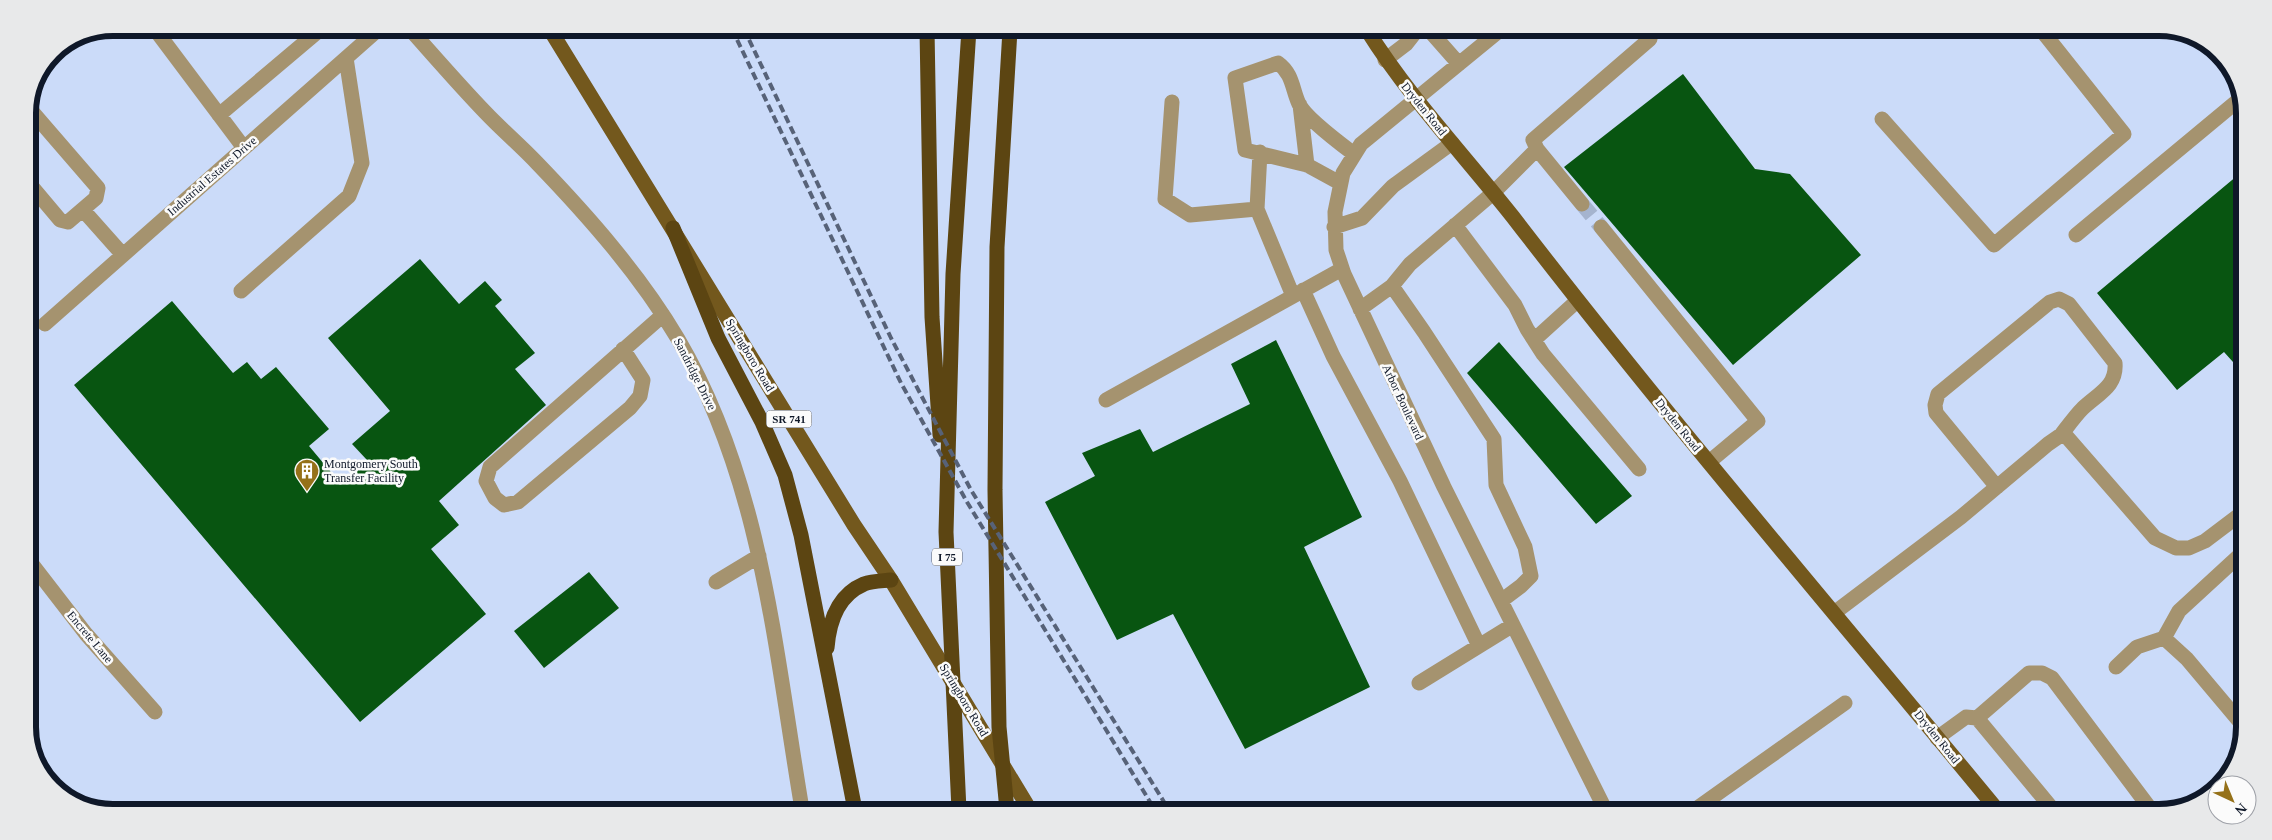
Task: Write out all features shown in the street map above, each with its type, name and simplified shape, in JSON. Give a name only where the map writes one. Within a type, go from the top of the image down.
[{"type":"highway","points":[[928,36],[932,317],[946,532]]},
{"type":"highway","name":"I 75","points":[[959,804],[946,532],[953,274],[969,36]]},
{"type":"highway","points":[[1006,804],[999,727],[995,422],[997,247],[1010,36]]},
{"type":"highway","points":[[673,228],[718,338],[762,422],[785,475],[801,535],[854,804]]},
{"type":"highway","points":[[827,669],[828,629],[840,604],[850,592],[866,583],[891,580]]},
{"type":"main road","name":"Springboro Road","points":[[554,36],[854,525],[891,580],[1026,804]]},
{"type":"main road","name":"Dryden Road","points":[[1371,36],[1385,60],[1494,193],[1577,301],[1992,804]]},
{"type":"street","points":[[160,36],[244,148]]},
{"type":"street","points":[[219,115],[313,36]]},
{"type":"street","name":"Industrial Estates Drive","points":[[45,324],[371,36]]},
{"type":"street","name":"Sandridge Drive","points":[[416,36],[486,114],[535,161],[578,207],[619,256],[663,315],[700,378],[718,419],[738,474],[759,556],[801,804]]},
{"type":"street","points":[[1385,60],[1406,44],[1412,36]]},
{"type":"street","points":[[1434,36],[1459,64]]},
{"type":"street","name":"Arbor Boulevard","points":[[1492,36],[1417,100],[1369,137],[1348,162],[1340,182],[1334,212],[1336,250],[1360,309],[1396,386],[1602,804]]},
{"type":"street","points":[[1582,204],[1538,149],[1533,140],[1650,39],[1648,36]]},
{"type":"street","points":[[1882,119],[1994,245],[2124,134],[2046,36]]},
{"type":"street","points":[[241,291],[349,196],[362,163],[346,58]]},
{"type":"street","points":[[1307,165],[1300,105],[1293,82],[1284,68],[1278,63],[1235,78],[1245,150],[1260,152],[1307,165],[1340,182]]},
{"type":"street","points":[[1172,102],[1165,199],[1190,215],[1257,209]]},
{"type":"street","points":[[2076,235],[2235,103]]},
{"type":"street","points":[[1300,105],[1333,138],[1354,154]]},
{"type":"street","points":[[36,116],[98,188],[96,198],[68,222],[60,220],[36,192]]},
{"type":"street","points":[[1334,227],[1362,218],[1394,186],[1452,144]]},
{"type":"street","points":[[1360,309],[1392,286],[1410,264],[1494,193],[1538,149]]},
{"type":"street","points":[[1260,152],[1257,209],[1298,293],[1400,481],[1479,646]]},
{"type":"street","points":[[83,210],[123,255]]},
{"type":"street","points":[[1455,225],[1515,305],[1534,340],[1593,416],[1639,469]]},
{"type":"street","points":[[1601,227],[1758,421],[1709,462]]},
{"type":"street","points":[[1106,400],[1342,268]]},
{"type":"street","points":[[1392,286],[1494,439],[1496,485],[1525,547],[1530,576],[1501,601]]},
{"type":"street","points":[[1834,613],[1938,534],[1997,487],[2048,444],[2061,436],[2082,409],[2111,384],[2116,373],[2115,363],[2069,304],[2059,299],[2050,302],[1938,394],[1935,405],[1936,413],[1997,487]]},
{"type":"street","points":[[1534,340],[1577,301]]},
{"type":"street","points":[[622,349],[643,380],[640,396],[630,408],[518,502],[504,505],[495,498],[486,481],[490,467],[622,349],[663,315]]},
{"type":"street","points":[[2061,436],[2067,437],[2155,538],[2176,548],[2189,548],[2205,540],[2236,517]]},
{"type":"street","points":[[716,582],[759,556]]},
{"type":"street","points":[[2116,666],[2137,647],[2164,638],[2179,611],[2236,559]]},
{"type":"street","name":"Encrete Lane","points":[[36,569],[86,634],[155,712]]},
{"type":"street","points":[[1419,683],[1513,625]]},
{"type":"street","points":[[2164,638],[2187,659],[2236,717]]},
{"type":"street","points":[[1977,718],[2029,673],[2042,673],[2052,678],[2146,804]]},
{"type":"street","points":[[1704,804],[1845,703]]},
{"type":"street","points":[[1938,738],[1966,716],[1977,718],[2048,804]]},
{"type":"building","points":[[1683,74],[1755,169],[1790,174],[1861,255],[1733,365],[1564,167]]},
{"type":"building","points":[[2236,177],[2236,365],[2224,352],[2177,390],[2097,293]]},
{"type":"building","name":"Montgomery South Transfer Facility","points":[[420,259],[459,304],[485,281],[502,300],[495,306],[535,353],[515,369],[546,405],[439,501],[459,525],[431,549],[486,614],[360,722],[74,385],[172,301],[233,373],[247,362],[261,379],[276,367],[329,429],[309,446],[340,483],[367,460],[352,444],[390,411],[328,338]]},
{"type":"building","points":[[1276,340],[1362,517],[1304,547],[1370,687],[1245,749],[1173,614],[1117,640],[1045,502],[1095,476],[1082,453],[1140,429],[1153,452],[1250,404],[1231,364]]},
{"type":"building","points":[[1499,342],[1632,496],[1596,524],[1467,373]]},
{"type":"building","points":[[589,572],[619,608],[544,668],[514,631]]},
{"type":"tunnel","points":[[1582,204],[1601,227]]},
{"type":"railway","points":[[735,36],[901,383],[967,502],[1151,804]]},
{"type":"railway","points":[[747,36],[891,338],[971,490],[1165,804]]},
{"type":"place","name":"Montgomery South Transfer Facility","points":[[307,492]]}]
